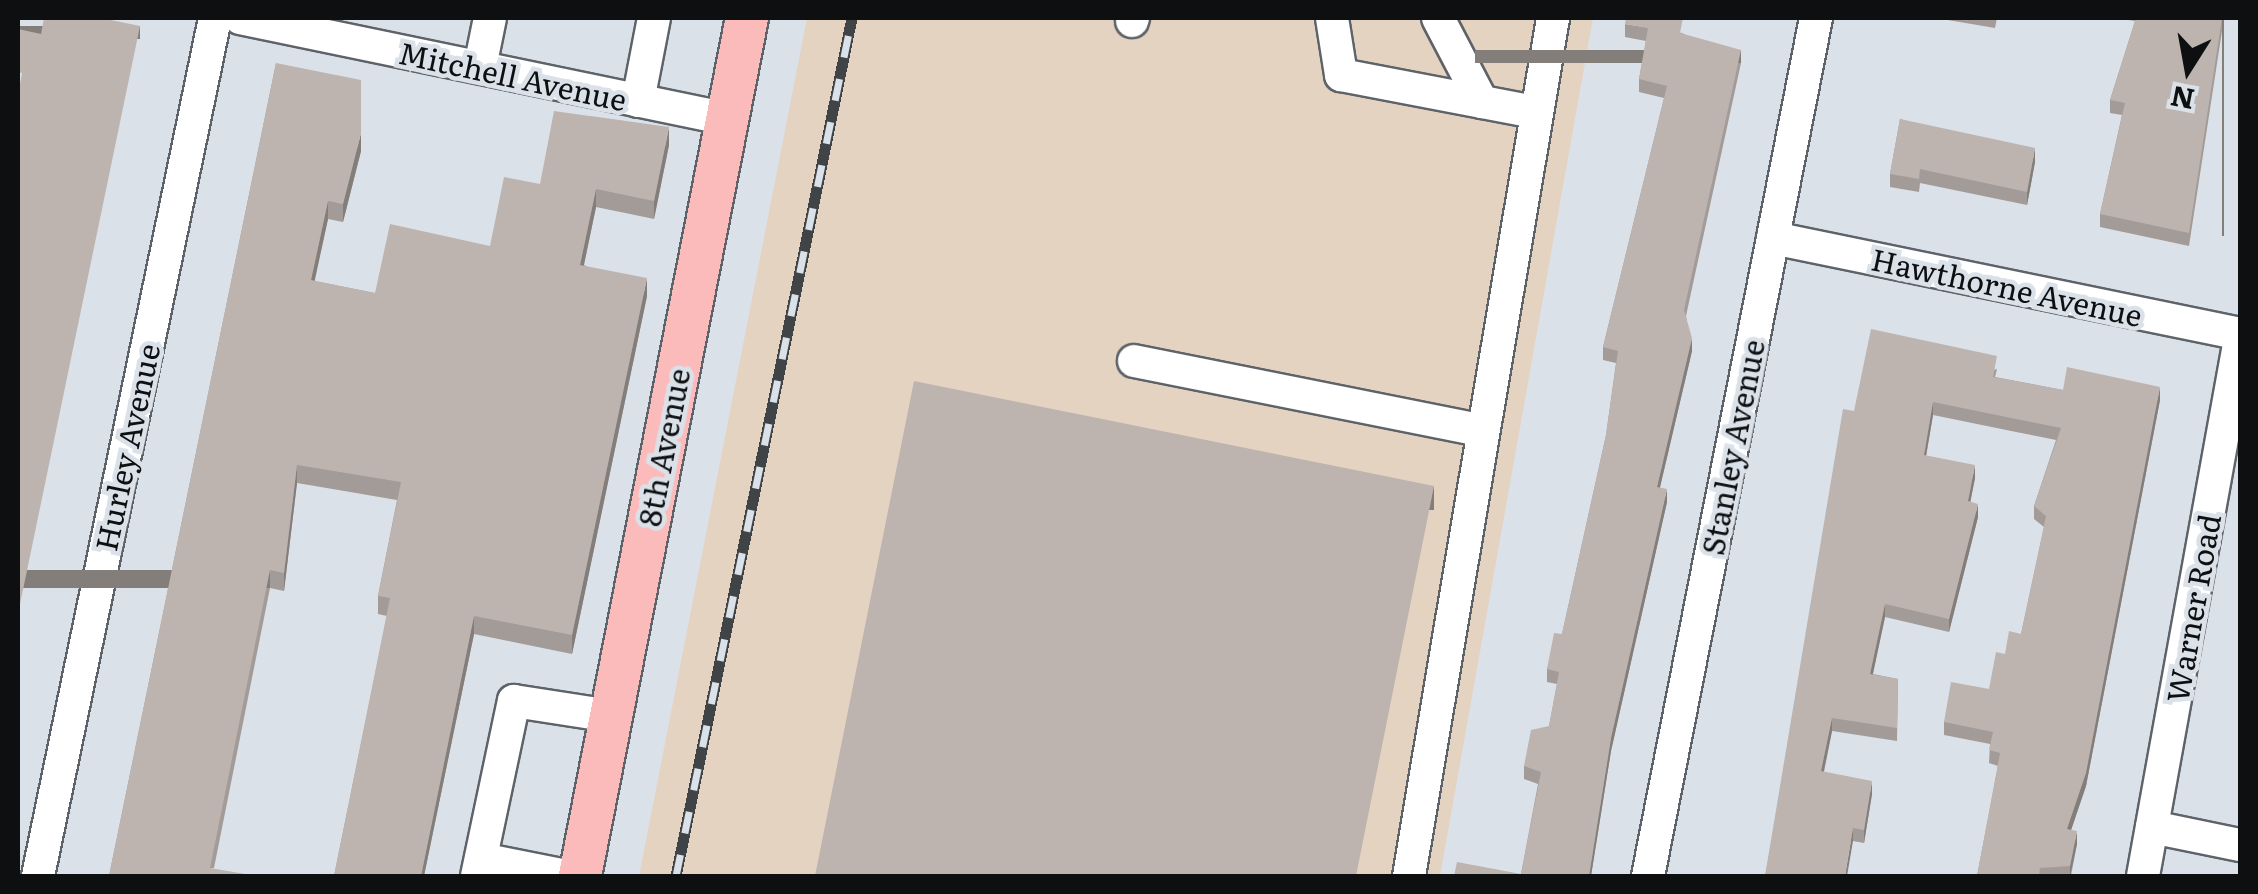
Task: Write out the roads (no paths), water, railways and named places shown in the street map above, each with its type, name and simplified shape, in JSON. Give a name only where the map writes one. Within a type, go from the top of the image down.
[{"type":"main road","name":"8th Avenue","points":[[580,876],[747,18]]},
{"type":"street","name":"Hurley Avenue","points":[[38,876],[215,18]]},
{"type":"street","name":"Mitchell Avenue","points":[[240,18],[727,119]]},
{"type":"street","points":[[480,68],[490,18]]},
{"type":"street","points":[[638,101],[654,18]]},
{"type":"street","points":[[1332,18],[1340,75],[1535,112]]},
{"type":"street","points":[[1438,18],[1482,102]]},
{"type":"street","points":[[1409,876],[1553,18]]},
{"type":"street","name":"Stanley Avenue","points":[[1648,876],[1816,18]]},
{"type":"street","name":"Hawthorne Avenue","points":[[1773,238],[2240,336]]},
{"type":"street","name":"Warner Road","points":[[2143,876],[2240,336]]},
{"type":"street","points":[[1134,361],[1483,432]]},
{"type":"street","points":[[566,876],[479,868],[514,701],[611,716]]},
{"type":"street","points":[[2152,828],[2240,845]]},
{"type":"railway","points":[[676,876],[852,18]]}]
